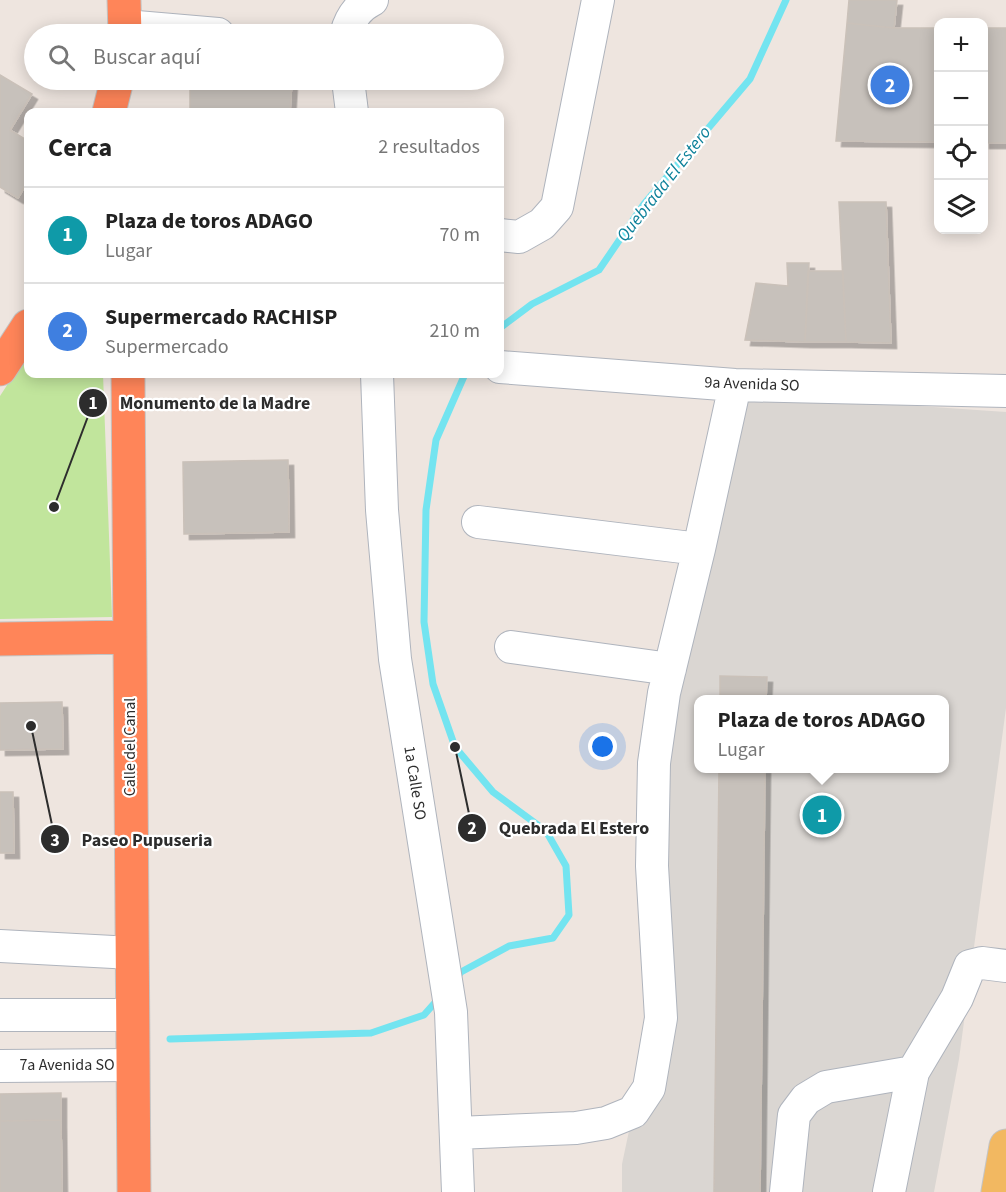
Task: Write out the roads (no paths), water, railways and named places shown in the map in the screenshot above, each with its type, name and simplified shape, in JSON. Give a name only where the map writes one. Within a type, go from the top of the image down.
[{"type":"highway","points":[[110,108],[114,90]]},
{"type":"highway","points":[[125,90],[125,108]]},
{"type":"highway","points":[[0,369],[24,332]]},
{"type":"highway","name":"Calle del Canal","points":[[128,378],[134,1192]]},
{"type":"highway","points":[[0,639],[130,637]]},
{"type":"main road","points":[[998,1192],[1006,1146]]},
{"type":"street","points":[[350,24],[353,15],[372,0]]},
{"type":"street","points":[[504,235],[519,237],[542,224],[558,207],[598,0]]},
{"type":"street","points":[[124,20],[151,24]]},
{"type":"street","points":[[349,90],[352,108]]},
{"type":"street","name":"9a Avenida SO","points":[[504,367],[735,385],[1006,391]]},
{"type":"street","name":"1a Calle SO","points":[[377,378],[382,510],[395,659],[451,1012],[458,1192]]},
{"type":"street","points":[[457,1133],[576,1128],[606,1123],[633,1112],[649,1088],[661,1018],[652,866],[654,763],[664,693],[735,385]]},
{"type":"street","points":[[478,522],[699,549]]},
{"type":"street","points":[[511,646],[670,669]]},
{"type":"street","points":[[0,946],[132,953]]},
{"type":"street","points":[[889,1192],[913,1072],[957,998],[970,966],[982,963],[1006,966]]},
{"type":"street","points":[[0,1015],[133,1015]]},
{"type":"street","name":"7a Avenida SO","points":[[0,1066],[133,1065]]},
{"type":"street","points":[[786,1192],[794,1115],[806,1099],[826,1087],[913,1072]]},
{"type":"waterway","name":"Quebrada El Estero","points":[[504,325],[532,304],[599,270],[644,204],[750,79],[786,0]]},
{"type":"waterway","name":"Quebrada El Estero","points":[[456,978],[461,972],[509,946],[553,938],[569,915],[566,866],[546,831],[493,792],[455,747],[433,684],[424,622],[426,510],[436,440],[463,378]]},
{"type":"waterway","name":"Quebrada El Estero","points":[[170,1039],[371,1033],[424,1015],[439,998]]},
{"type":"place","name":"Supermercado RACHISP","points":[[890,85]]},
{"type":"place","name":"Monumento de la Madre","points":[[54,507]]},
{"type":"place","name":"Paseo Pupuseria","points":[[31,726]]},
{"type":"place","name":"Quebrada El Estero","points":[[455,747]]},
{"type":"place","name":"Plaza de toros ADAGO","points":[[822,815]]}]
